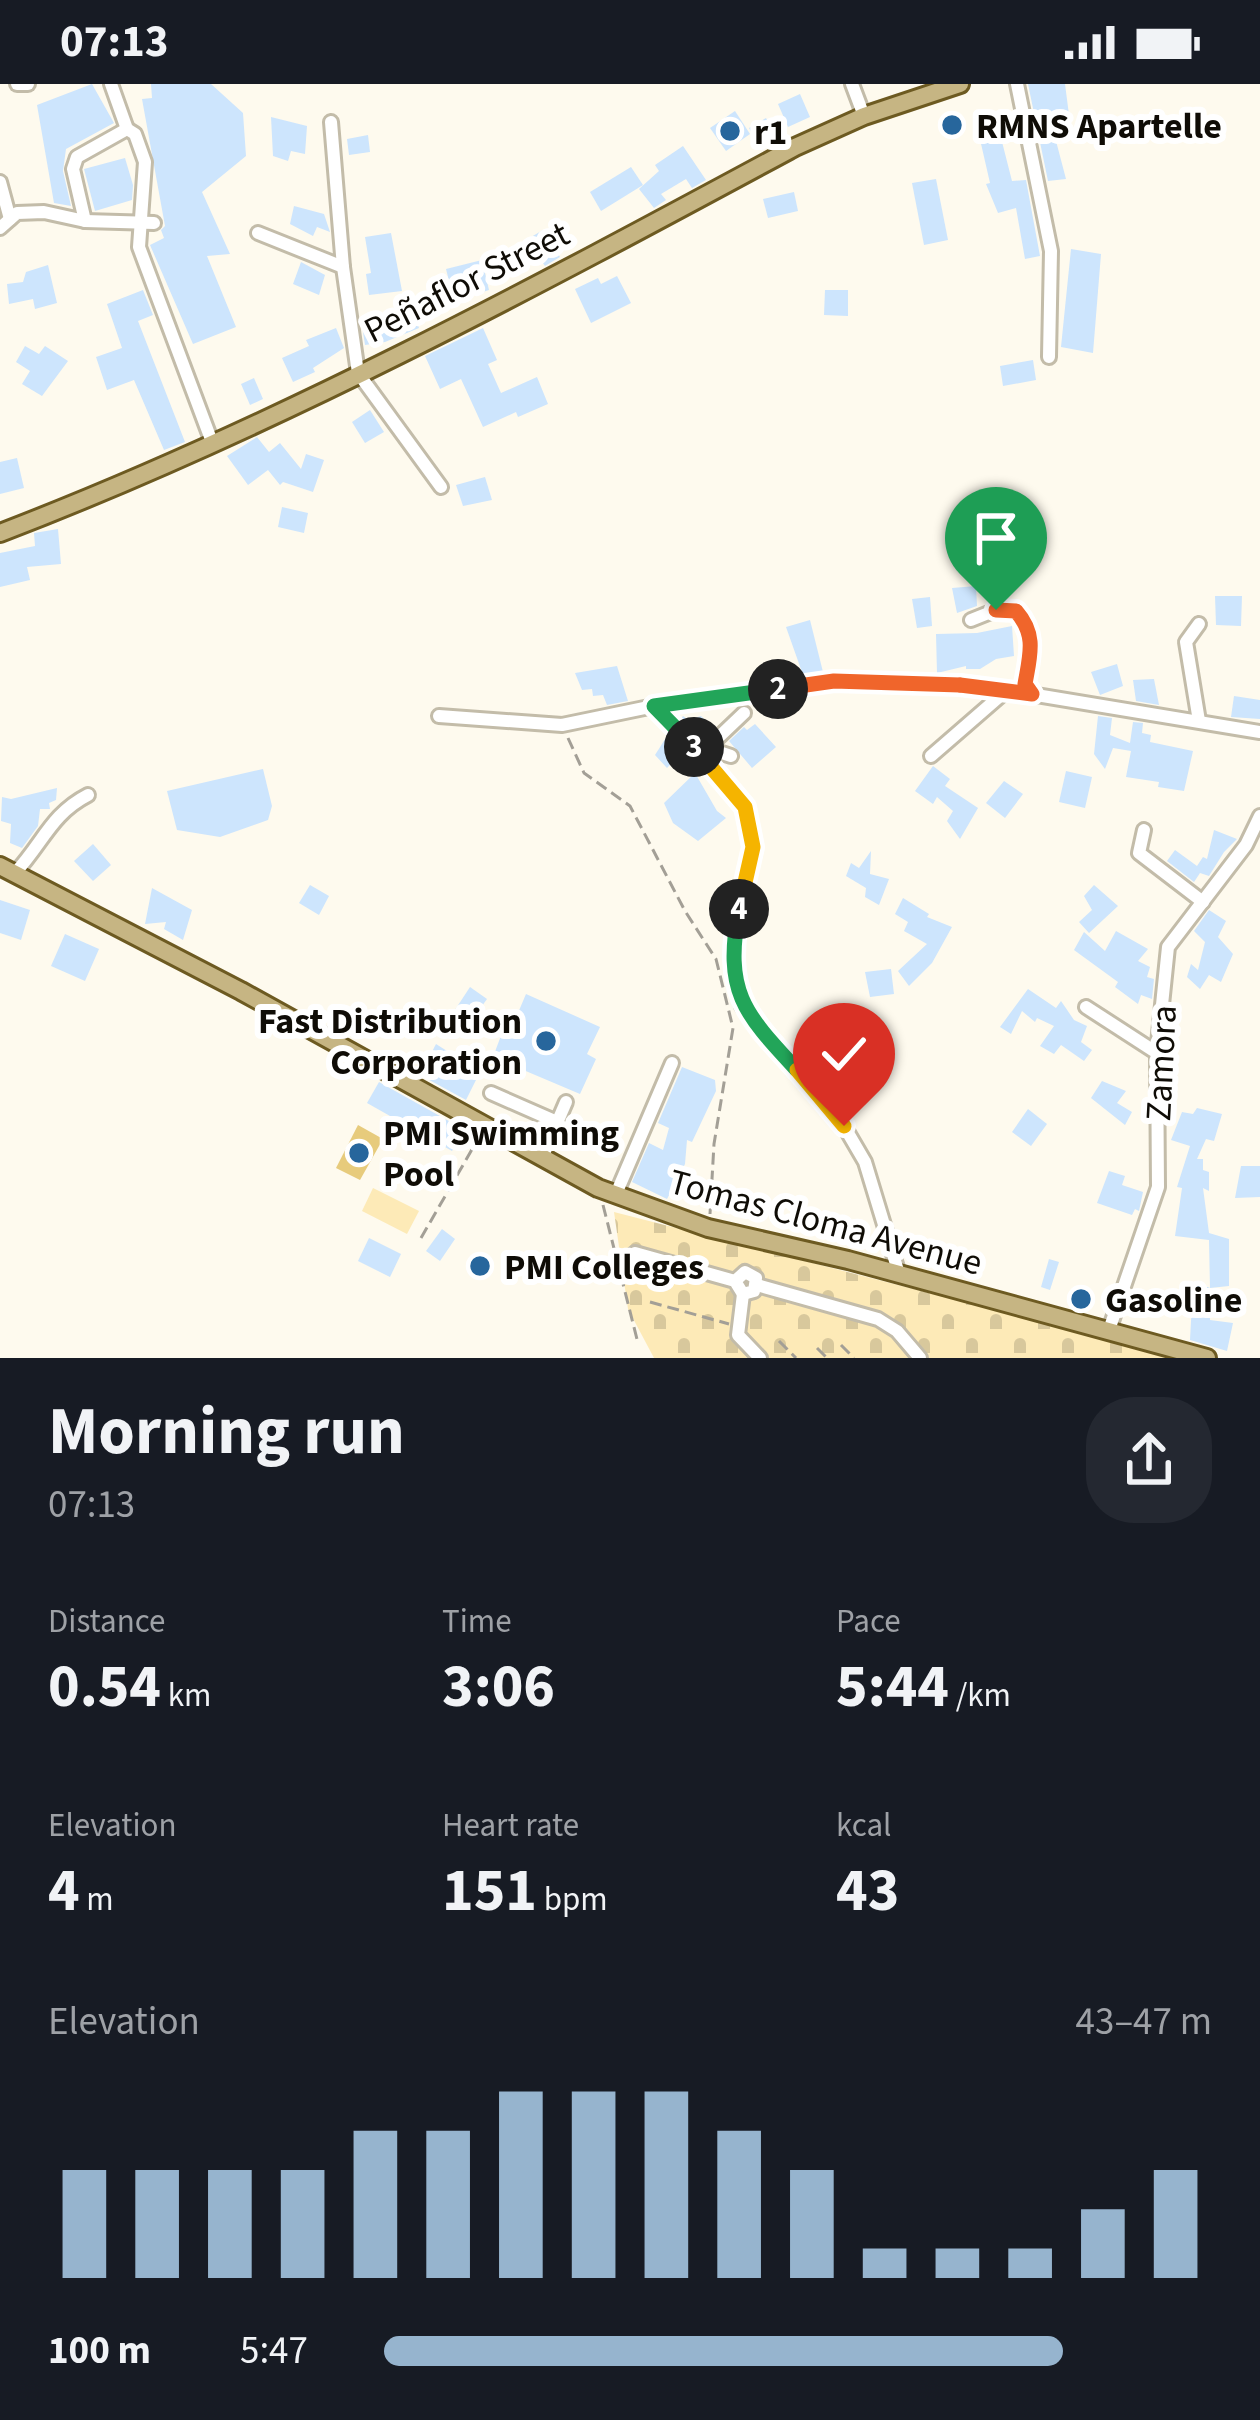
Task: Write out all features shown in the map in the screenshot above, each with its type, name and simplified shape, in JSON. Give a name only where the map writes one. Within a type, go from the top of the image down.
[{"type":"main road","name":"Peñaflor Street","points":[[0,533],[94,497],[358,373],[795,147],[864,116],[960,84]]},
{"type":"main road","name":"Tomas Cloma Avenue","points":[[7,870],[607,1191],[708,1228],[899,1274],[1207,1358]]},
{"type":"street","points":[[17,84],[28,84]]},
{"type":"street","points":[[111,84],[145,162],[139,248],[212,442]]},
{"type":"street","points":[[852,84],[864,116]]},
{"type":"street","points":[[1017,84],[1051,251],[1049,357]]},
{"type":"street","points":[[331,122],[358,373],[442,487]]},
{"type":"street","points":[[85,221],[73,169],[77,157],[127,129]]},
{"type":"street","points":[[0,182],[5,224]]},
{"type":"street","points":[[5,224],[17,213],[44,212],[85,221],[154,224]]},
{"type":"street","points":[[258,233],[343,266]]},
{"type":"street","points":[[971,620],[996,610],[1016,611],[1027,623],[1033,640],[1025,684],[1032,694]]},
{"type":"street","points":[[1198,623],[1186,642],[1198,722]]},
{"type":"street","points":[[439,716],[562,725],[654,706],[834,681],[1007,690],[1260,732]]},
{"type":"street","points":[[931,756],[1007,690]]},
{"type":"street","points":[[654,706],[704,751],[745,807],[753,847],[732,948],[742,1006],[844,1126],[866,1162],[899,1274]]},
{"type":"street","points":[[704,751],[744,713]]},
{"type":"street","points":[[704,751],[731,756]]},
{"type":"street","points":[[7,870],[34,853],[64,808],[88,795]]},
{"type":"street","name":"Zamora","points":[[1109,1330],[1158,1186],[1157,1053],[1168,947],[1246,845],[1260,816]]},
{"type":"street","points":[[1144,830],[1139,853],[1203,902]]},
{"type":"street","points":[[1086,1006],[1157,1053]]},
{"type":"street","points":[[607,1191],[672,1063]]},
{"type":"street","points":[[491,1093],[557,1122]]},
{"type":"street","points":[[542,1158],[566,1102]]},
{"type":"street","points":[[635,1252],[739,1288]]},
{"type":"street","points":[[760,1358],[736,1326],[745,1272],[756,1278],[757,1285],[878,1319],[897,1331],[920,1358]]},
{"type":"path","points":[[562,725],[584,773],[630,806],[716,959],[734,1028],[714,1144],[708,1228]]},
{"type":"path","points":[[421,1238],[486,1127]]},
{"type":"path","points":[[607,1191],[638,1343]]},
{"type":"path","points":[[650,1302],[736,1326]]},
{"type":"path","points":[[779,1341],[796,1358]]},
{"type":"path","points":[[841,1345],[854,1358]]},
{"type":"path","points":[[818,1348],[827,1358]]},
{"type":"green space","points":[[373,1188],[419,1211],[407,1234],[362,1211]]},
{"type":"green space","points":[[614,1212],[1178,1358],[654,1358],[628,1309]]},
{"type":"shaded area","name":"PMI Swimming Pool","points":[[358,1125],[383,1139],[360,1180],[336,1168]]},
{"type":"building","points":[[92,84],[114,123],[66,149],[63,171],[71,206],[54,203],[37,105]]},
{"type":"building","points":[[151,84],[211,84],[243,113],[246,156],[202,192],[230,254],[207,256],[236,327],[193,344],[150,245],[164,238],[161,230],[165,226],[142,99],[152,98]]},
{"type":"building","points":[[1028,84],[1065,84],[1072,138],[1056,141],[1066,179],[1048,181]]},
{"type":"building","points":[[800,94],[810,117],[788,127],[778,104]]},
{"type":"building","name":"r1","points":[[735,111],[750,134],[726,151],[710,128]]},
{"type":"building","points":[[271,117],[307,126],[305,154],[291,151],[288,161],[273,156]]},
{"type":"building","points":[[766,118],[779,140],[762,150],[749,128]]},
{"type":"building","points":[[999,130],[1012,181],[1026,180],[1040,256],[1025,259],[1016,208],[998,213],[986,184],[990,183],[979,135]]},
{"type":"building","points":[[368,135],[370,152],[349,155],[347,139]]},
{"type":"building","points":[[683,146],[706,180],[692,188],[686,179],[661,194],[666,200],[654,208],[639,189],[659,171],[655,165]]},
{"type":"building","points":[[125,158],[132,200],[95,211],[84,169]]},
{"type":"building","points":[[631,167],[643,185],[601,211],[590,192]]},
{"type":"building","points":[[936,179],[948,240],[924,245],[912,183]]},
{"type":"building","points":[[794,192],[798,211],[768,218],[763,199]]},
{"type":"building","points":[[294,206],[324,214],[330,232],[317,227],[313,236],[290,224]]},
{"type":"building","points":[[543,230],[560,257],[545,266],[526,240]]},
{"type":"building","points":[[391,233],[402,291],[369,295],[365,237]]},
{"type":"building","points":[[1071,249],[1101,254],[1093,353],[1061,347]]},
{"type":"building","points":[[482,260],[489,290],[445,304],[442,296],[473,285],[450,285],[446,269]]},
{"type":"building","points":[[301,262],[325,275],[319,295],[293,284]]},
{"type":"building","points":[[48,265],[57,303],[35,309],[33,299],[9,304],[7,284],[23,282],[26,272]]},
{"type":"building","points":[[617,276],[631,303],[591,323],[575,289],[598,278],[601,284]]},
{"type":"building","points":[[143,290],[153,315],[138,321],[185,442],[164,450],[134,380],[107,390],[96,357],[122,348],[107,304]]},
{"type":"building","points":[[825,290],[848,290],[848,316],[824,315]]},
{"type":"building","points":[[412,308],[419,328],[365,345],[361,319]]},
{"type":"building","points":[[336,328],[344,348],[313,368],[315,372],[293,382],[282,358],[309,346],[306,340]]},
{"type":"building","points":[[483,328],[497,360],[488,364],[501,393],[537,377],[548,404],[483,427],[461,379],[440,389],[425,356]]},
{"type":"building","points":[[25,346],[39,354],[45,346],[68,361],[42,396],[22,384],[30,371],[16,362]]},
{"type":"building","points":[[1033,360],[1036,380],[1003,386],[1000,366]]},
{"type":"building","points":[[254,378],[263,399],[250,405],[241,384]]},
{"type":"building","points":[[370,410],[384,432],[365,443],[352,422]]},
{"type":"building","points":[[257,437],[269,452],[280,443],[301,469],[306,454],[324,460],[313,492],[280,485],[268,470],[248,485],[227,456]]},
{"type":"building","points":[[17,458],[24,488],[0,494],[0,462]]},
{"type":"building","points":[[485,477],[492,500],[463,506],[456,485]]},
{"type":"building","points":[[282,507],[308,513],[304,533],[278,527]]},
{"type":"building","points":[[58,529],[61,564],[27,567],[30,580],[0,587],[0,553],[35,546],[34,533]]},
{"type":"building","points":[[976,586],[977,606],[957,613],[952,588]]},
{"type":"building","points":[[1215,596],[1242,596],[1241,626],[1216,625]]},
{"type":"building","points":[[930,597],[932,626],[917,628],[912,599]]},
{"type":"building","points":[[810,620],[823,672],[803,675],[786,627]]},
{"type":"building","points":[[1012,626],[1014,656],[996,659],[980,669],[966,666],[937,673],[936,634]]},
{"type":"building","points":[[1117,664],[1123,686],[1100,695],[1091,672]]},
{"type":"building","points":[[617,666],[628,701],[607,705],[603,695],[582,690],[575,673]]},
{"type":"building","points":[[1154,679],[1159,705],[1136,701],[1133,680]]},
{"type":"building","points":[[1234,696],[1260,700],[1260,719],[1231,717]]},
{"type":"building","points":[[683,716],[688,720],[701,716],[713,728],[699,741],[680,720]]},
{"type":"building","points":[[1098,716],[1112,718],[1110,735],[1130,743],[1133,722],[1143,723],[1142,733],[1151,735],[1150,742],[1193,751],[1184,791],[1126,777],[1131,751],[1113,748],[1105,769],[1094,754]]},
{"type":"building","points":[[755,724],[776,747],[752,768],[729,741]]},
{"type":"building","points":[[667,736],[682,753],[667,768],[655,755]]},
{"type":"building","points":[[933,766],[950,779],[945,786],[978,808],[960,839],[947,821],[953,811],[937,797],[933,804],[915,791]]},
{"type":"building","points":[[263,769],[272,806],[268,820],[220,837],[177,830],[167,791]]},
{"type":"building","points":[[1066,771],[1092,777],[1085,808],[1059,802]]},
{"type":"building","points":[[695,773],[726,818],[698,841],[673,823],[664,803]]},
{"type":"building","points":[[1004,781],[1023,794],[1005,818],[986,803]]},
{"type":"building","points":[[57,788],[56,800],[49,803],[50,809],[40,809],[38,826],[22,848],[10,843],[11,824],[1,821],[2,797]]},
{"type":"building","points":[[1214,830],[1237,839],[1209,876],[1200,873],[1194,882],[1167,861],[1175,850],[1197,866],[1203,857],[1207,859]]},
{"type":"building","points":[[93,844],[111,865],[93,881],[74,861]]},
{"type":"building","points":[[871,851],[870,874],[889,879],[879,905],[865,897],[866,888],[846,876],[851,863],[859,868]]},
{"type":"building","points":[[310,885],[329,896],[319,915],[299,903]]},
{"type":"building","points":[[1094,885],[1118,906],[1089,933],[1079,922],[1092,910],[1084,896]]},
{"type":"building","points":[[152,888],[192,910],[183,940],[164,929],[166,922],[145,924]]},
{"type":"building","points":[[903,898],[927,917],[952,927],[932,963],[909,986],[898,971],[927,944],[904,931],[908,922],[895,914]]},
{"type":"building","points":[[0,900],[30,910],[21,940],[0,933]]},
{"type":"building","points":[[1209,910],[1226,921],[1218,937],[1233,954],[1221,982],[1209,975],[1200,989],[1187,977],[1191,964],[1198,970],[1205,942],[1194,931]]},
{"type":"building","points":[[1116,931],[1148,949],[1138,961],[1150,967],[1147,977],[1154,979],[1152,999],[1141,995],[1138,1004],[1115,987],[1118,982],[1074,950],[1084,932],[1105,951]]},
{"type":"building","points":[[65,934],[99,949],[85,981],[51,966]]},
{"type":"building","points":[[891,969],[894,994],[870,997],[865,972]]},
{"type":"building","points":[[470,987],[487,999],[467,1027],[451,1016]]},
{"type":"building","points":[[1028,989],[1056,1008],[1061,1001],[1074,1020],[1087,1026],[1081,1042],[1092,1050],[1084,1061],[1061,1045],[1054,1054],[1040,1046],[1054,1026],[1037,1018],[1035,1022],[1022,1011],[1011,1034],[1000,1027]]},
{"type":"building","name":"Fast Distribution Corporation","points":[[526,994],[600,1027],[587,1054],[596,1059],[580,1094],[493,1057],[508,1017],[515,1020]]},
{"type":"building","points":[[436,1044],[480,1072],[466,1100],[420,1075]]},
{"type":"building","points":[[682,1067],[715,1080],[716,1091],[692,1142],[687,1140],[685,1164],[667,1199],[632,1182],[649,1143],[663,1150],[669,1128],[658,1123]]},
{"type":"building","points":[[1102,1081],[1126,1091],[1117,1103],[1132,1112],[1125,1125],[1091,1098]]},
{"type":"building","name":"PMI Colleges","points":[[379,1082],[465,1130],[452,1151],[367,1103]]},
{"type":"building","points":[[1197,1108],[1222,1114],[1214,1141],[1206,1139],[1197,1159],[1203,1159],[1203,1170],[1209,1172],[1209,1191],[1203,1188],[1209,1233],[1229,1239],[1229,1286],[1210,1288],[1209,1240],[1175,1236],[1182,1188],[1177,1187],[1190,1146],[1171,1140],[1182,1112],[1193,1114]]},
{"type":"building","points":[[1028,1109],[1047,1124],[1031,1146],[1012,1132]]},
{"type":"building","points":[[1241,1166],[1260,1166],[1260,1197],[1235,1198]]},
{"type":"building","points":[[1109,1171],[1125,1176],[1122,1185],[1143,1192],[1139,1211],[1135,1209],[1132,1215],[1097,1203]]},
{"type":"building","points":[[442,1229],[455,1239],[440,1261],[426,1251]]},
{"type":"building","points":[[369,1238],[401,1254],[390,1277],[358,1261]]},
{"type":"building","points":[[1049,1259],[1059,1262],[1050,1290],[1041,1287]]},
{"type":"building","points":[[1197,1283],[1210,1288],[1210,1320],[1233,1323],[1227,1351],[1190,1340]]},
{"type":"place","name":"RMNS Apartelle","points":[[952,125]]},
{"type":"place","name":"r1","points":[[730,131]]},
{"type":"place","name":"Fast Distribution Corporation","points":[[546,1041]]},
{"type":"place","name":"PMI Swimming Pool","points":[[359,1153]]},
{"type":"place","name":"PMI Colleges","points":[[480,1266]]},
{"type":"place","name":"Gasoline","points":[[1081,1299]]},
{"type":"route","points":[[844,1126],[742,1006],[732,948],[753,847],[745,807],[654,706],[834,681],[982,686],[1032,694],[1025,684],[1033,640],[1027,623],[1016,611],[996,610]]}]
